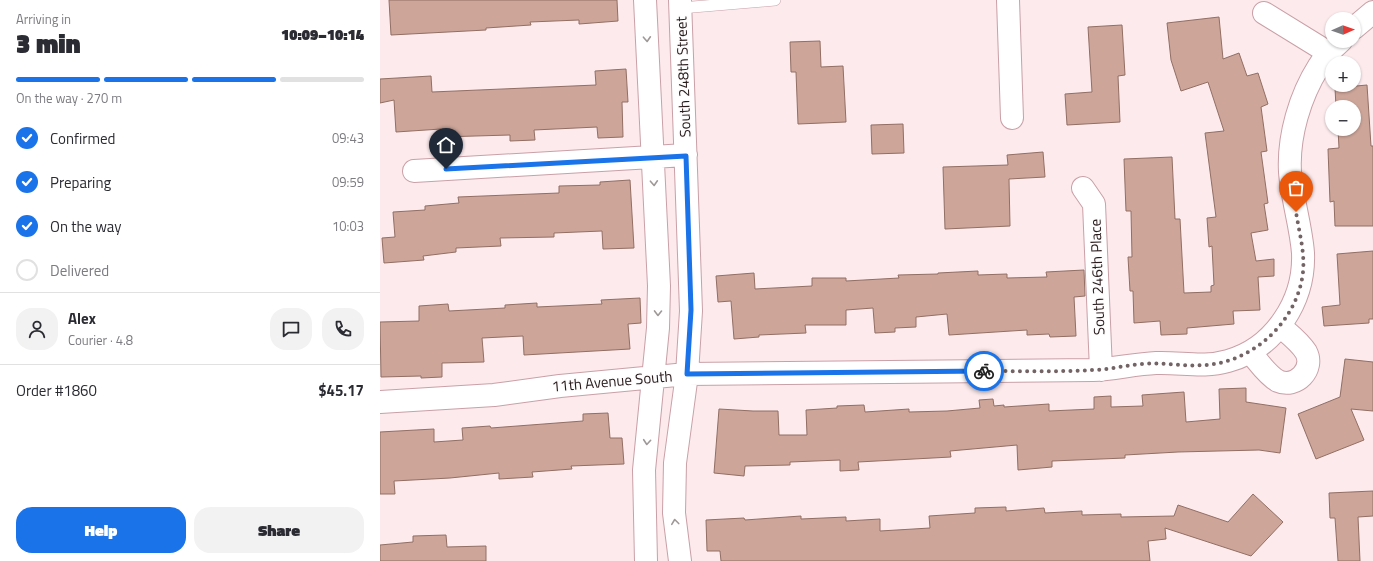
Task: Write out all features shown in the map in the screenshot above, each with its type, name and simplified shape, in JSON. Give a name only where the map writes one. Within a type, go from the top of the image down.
[{"type":"street","points":[[645,0],[659,286],[658,328],[644,470],[646,561]]},
{"type":"street","points":[[1008,0],[1012,118]]},
{"type":"street","name":"South 248th Street","points":[[680,561],[674,513],[675,463],[687,374],[691,310],[681,4]]},
{"type":"street","points":[[1361,22],[1373,12]]},
{"type":"street","points":[[1264,13],[1330,53],[1309,83],[1300,107],[1291,146],[1290,172],[1303,250],[1303,271],[1299,290],[1294,303],[1280,326],[1256,347],[1271,376],[1277,380],[1291,382],[1298,380],[1304,375],[1307,368],[1307,354],[1303,347],[1280,326]]},
{"type":"street","points":[[414,171],[686,156]]},
{"type":"street","name":"South 246th Place","points":[[1083,188],[1094,204],[1101,370]]},
{"type":"street","name":"11th Avenue South","points":[[380,402],[494,395],[560,386],[687,374],[1101,370],[1140,364],[1158,363],[1188,365],[1214,364],[1228,361],[1256,347]]},
{"type":"lane","points":[[681,4],[775,0]]},
{"type":"building","points":[[389,0],[617,0],[618,21],[579,24],[579,20],[530,22],[531,25],[486,28],[486,30],[391,35]]},
{"type":"building","points":[[1219,17],[1223,59],[1239,53],[1247,76],[1258,73],[1268,104],[1261,107],[1267,151],[1261,152],[1268,203],[1264,204],[1268,230],[1251,233],[1256,261],[1274,259],[1274,276],[1258,277],[1260,310],[1233,311],[1234,324],[1187,328],[1187,334],[1161,335],[1160,321],[1134,323],[1133,291],[1130,291],[1128,257],[1132,257],[1131,211],[1126,211],[1124,159],[1172,157],[1175,219],[1180,219],[1184,293],[1211,292],[1211,286],[1214,285],[1212,246],[1209,247],[1207,218],[1216,217],[1205,133],[1224,131],[1208,82],[1181,91],[1171,60],[1167,23]]},
{"type":"building","points":[[1122,25],[1125,75],[1118,76],[1120,122],[1067,125],[1065,94],[1092,92],[1088,27]]},
{"type":"building","points":[[820,41],[821,67],[843,66],[846,122],[798,124],[796,72],[791,72],[790,42]]},
{"type":"building","points":[[626,69],[628,102],[622,102],[623,137],[598,138],[597,127],[534,130],[535,140],[510,141],[510,135],[441,137],[441,129],[396,132],[394,100],[380,103],[380,79],[431,76],[432,92],[596,85],[595,71]]},
{"type":"building","points":[[1367,85],[1371,146],[1373,146],[1373,226],[1335,226],[1334,201],[1330,202],[1328,149],[1339,148],[1338,136],[1361,136],[1361,100],[1336,100],[1335,92],[1361,92],[1361,86]]},
{"type":"building","points":[[903,124],[904,153],[872,154],[871,125]]},
{"type":"building","points":[[1043,152],[1045,177],[1009,179],[1010,226],[945,229],[943,167],[1008,165],[1007,155]]},
{"type":"building","points":[[630,180],[634,248],[603,249],[602,231],[554,233],[554,237],[500,238],[501,246],[456,248],[456,252],[423,256],[424,260],[384,263],[382,238],[395,237],[393,212],[425,210],[425,206],[459,203],[458,197],[559,193],[559,186],[600,185],[600,182]]},
{"type":"building","points":[[1373,251],[1373,319],[1369,319],[1369,323],[1324,326],[1322,307],[1340,305],[1337,254]]},
{"type":"building","points":[[1084,270],[1085,296],[1074,297],[1076,336],[1050,337],[1049,334],[1027,335],[1027,330],[949,335],[947,314],[916,317],[916,327],[895,328],[895,332],[875,333],[873,308],[846,310],[846,325],[805,325],[806,333],[759,335],[759,337],[734,339],[731,301],[718,302],[716,276],[754,273],[755,289],[812,286],[812,278],[846,278],[846,281],[899,278],[898,275],[978,271],[978,275],[1007,274],[1007,278],[1047,277],[1046,272]]},
{"type":"building","points":[[640,298],[641,323],[628,324],[630,349],[524,355],[523,336],[482,338],[484,362],[442,363],[442,377],[381,377],[380,322],[419,321],[419,306],[448,304],[449,311],[505,308],[505,305],[537,303],[537,307],[602,304],[601,300]]},
{"type":"building","points":[[1345,359],[1373,362],[1373,411],[1351,409],[1364,440],[1316,459],[1298,414],[1340,397]]},
{"type":"building","points":[[1246,388],[1246,402],[1286,408],[1280,453],[1259,450],[1125,455],[1125,458],[1052,461],[1052,467],[1018,470],[1017,445],[950,451],[951,457],[858,462],[859,470],[840,471],[840,460],[790,462],[790,465],[745,466],[744,476],[714,473],[719,409],[778,411],[779,435],[807,435],[806,410],[837,408],[837,406],[864,405],[865,412],[909,409],[909,412],[947,411],[980,408],[979,400],[993,399],[994,406],[1004,405],[1004,407],[1049,404],[1049,411],[1094,409],[1094,397],[1111,396],[1111,407],[1143,406],[1142,395],[1184,392],[1186,422],[1220,419],[1219,389]]},
{"type":"building","points":[[608,413],[610,438],[622,438],[624,464],[571,466],[572,469],[532,472],[533,477],[499,479],[499,473],[450,478],[394,481],[395,494],[380,494],[380,432],[434,429],[434,442],[463,440],[462,428],[490,426],[491,428],[583,421],[583,414]]},
{"type":"building","points":[[1373,491],[1373,516],[1358,517],[1360,561],[1338,561],[1335,518],[1330,518],[1329,493]]},
{"type":"building","points":[[1253,494],[1283,522],[1251,556],[1165,528],[1166,539],[1148,541],[1150,561],[721,561],[720,551],[707,551],[706,520],[744,518],[745,520],[801,516],[801,519],[846,517],[846,521],[880,519],[880,531],[930,528],[929,516],[975,513],[975,508],[1006,507],[1006,511],[1044,508],[1045,513],[1082,511],[1082,515],[1121,514],[1121,517],[1174,516],[1178,505],[1228,522]]},
{"type":"building","points":[[446,535],[447,547],[486,546],[486,561],[380,561],[380,545],[413,542],[413,536]]},
{"type":"way so far","points":[[984,371],[1093,370],[1158,363],[1207,365],[1228,361],[1250,352],[1263,343],[1277,329],[1294,303],[1299,290],[1303,271],[1303,250],[1296,212]]},
{"type":"route","points":[[446,169],[686,156],[691,310],[687,374],[984,371]]}]
